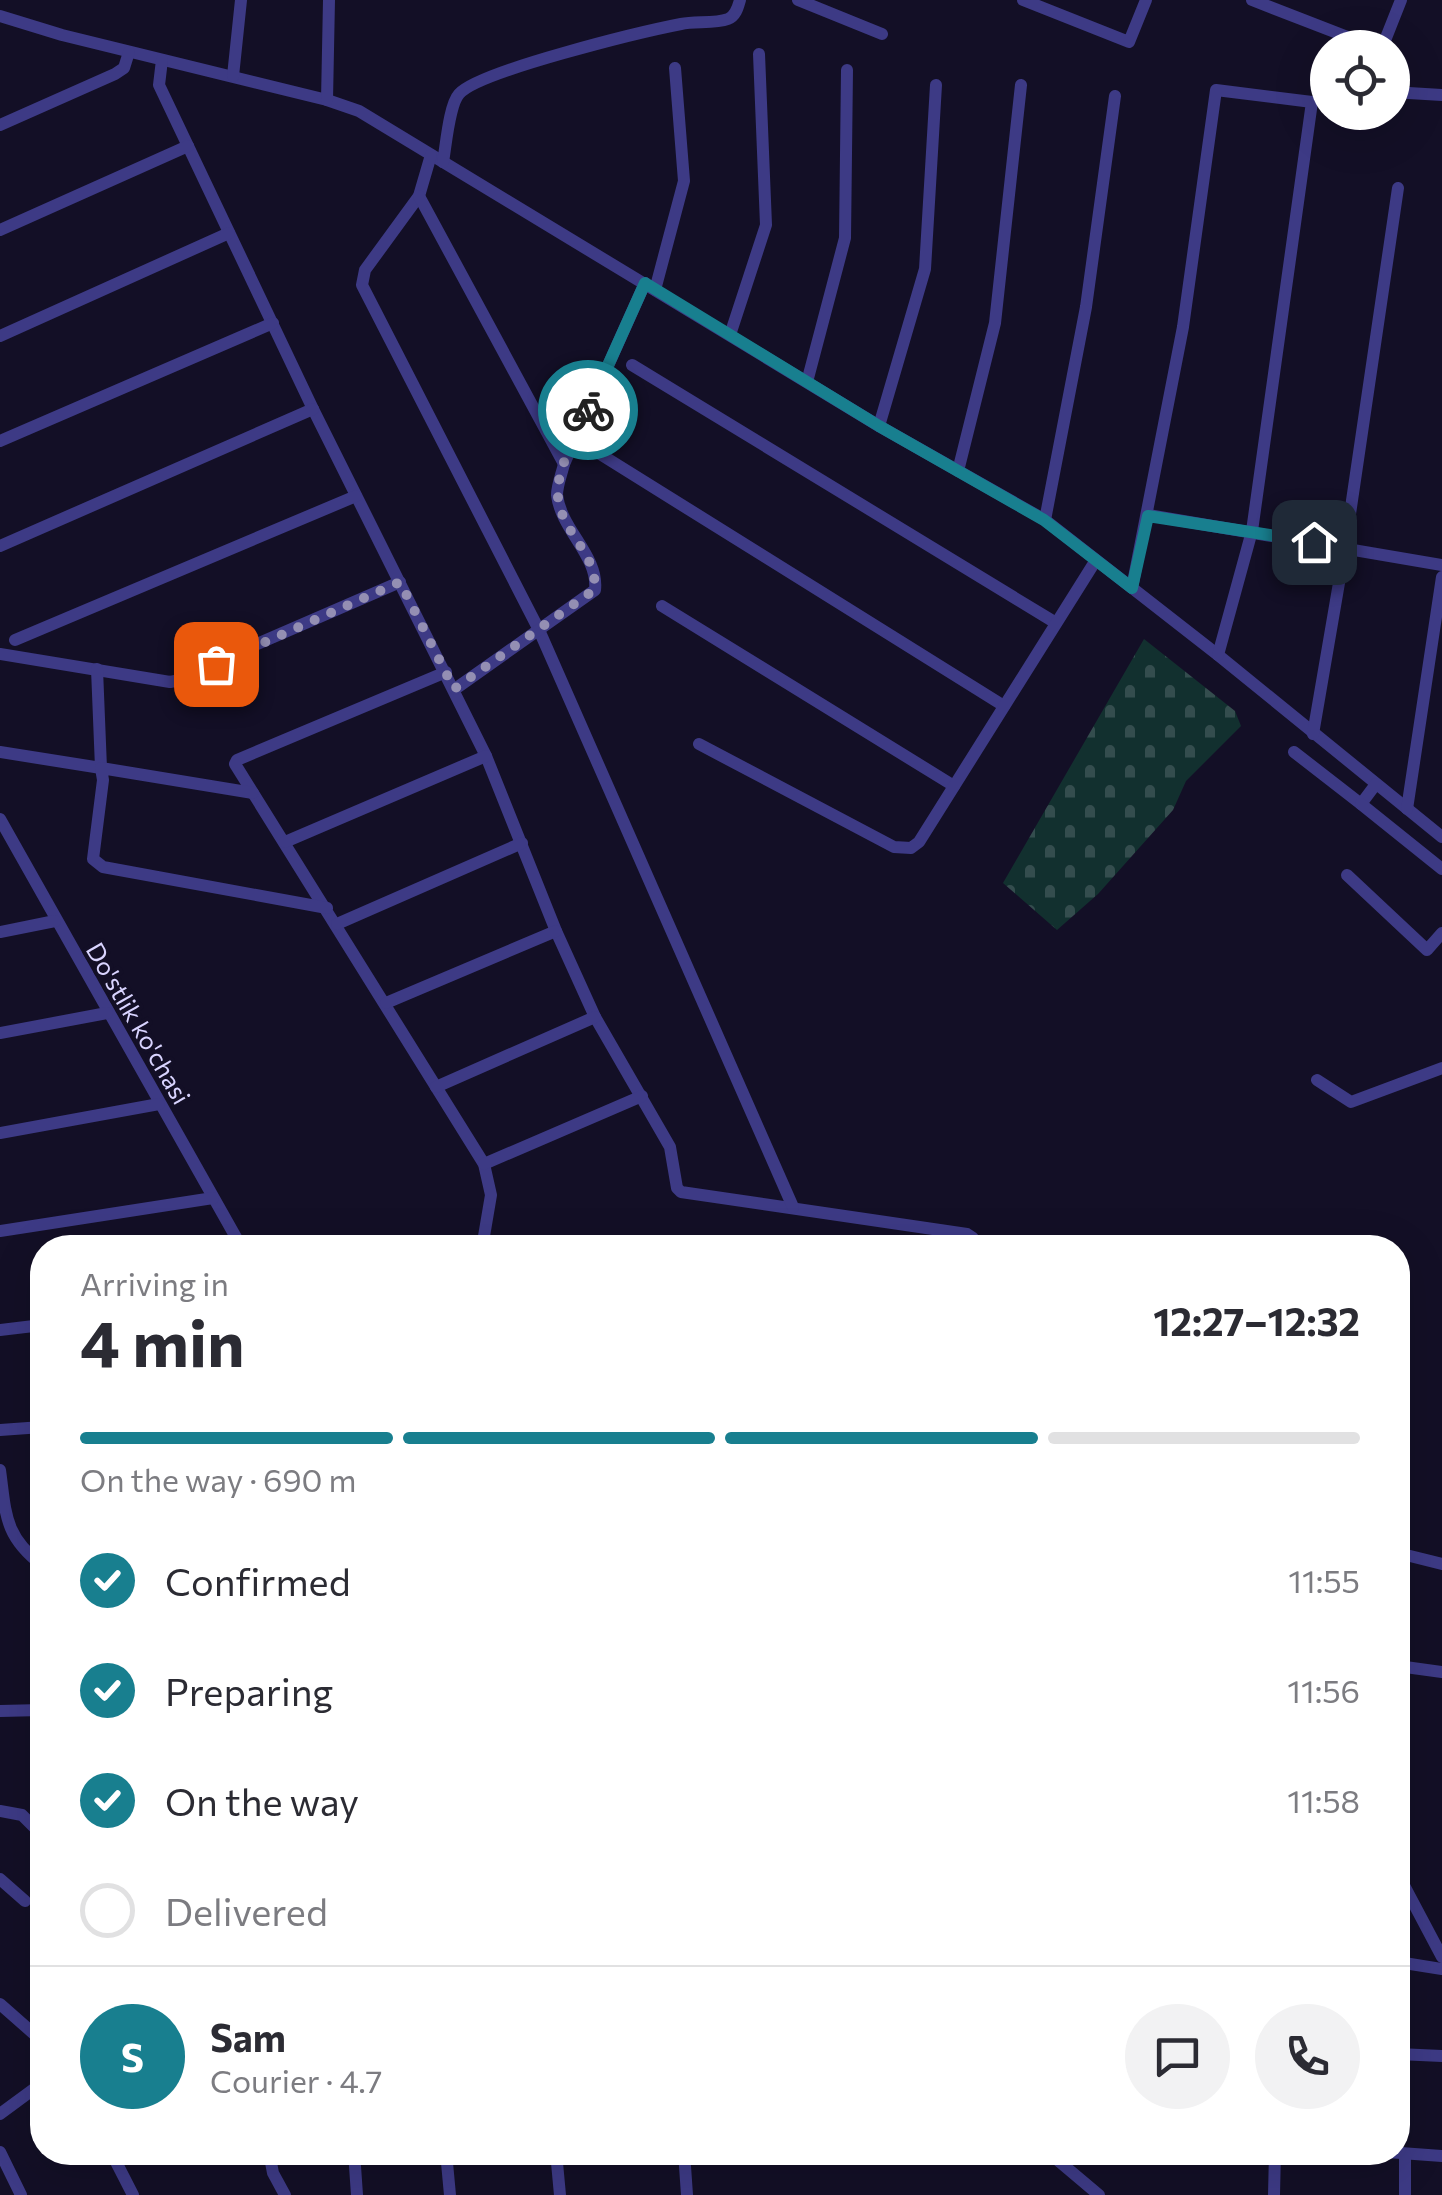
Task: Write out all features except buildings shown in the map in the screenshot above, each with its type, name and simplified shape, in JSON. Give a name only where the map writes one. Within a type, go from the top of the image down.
[{"type":"street","points":[[232,76],[241,0]]},
{"type":"street","points":[[327,100],[329,0]]},
{"type":"street","points":[[740,0],[728,19],[686,23],[610,40],[515,69],[463,90],[419,196],[365,270],[362,285],[539,630],[793,1207]]},
{"type":"street","points":[[798,0],[882,34]]},
{"type":"street","points":[[1023,0],[1128,42],[1146,0]]},
{"type":"street","points":[[1252,0],[1331,30]]},
{"type":"street","points":[[1387,30],[1401,0]]},
{"type":"street","points":[[0,16],[359,111],[879,426],[1044,520],[1442,837]]},
{"type":"street","points":[[0,125],[115,74],[124,68],[129,52]]},
{"type":"street","points":[[730,334],[766,225],[759,54]]},
{"type":"street","points":[[162,60],[158,86],[313,410],[486,756],[595,1017],[670,1147],[674,1183],[680,1192],[968,1235]]},
{"type":"street","points":[[454,689],[594,590],[596,578],[564,519],[557,493],[564,464],[650,286],[684,180],[675,68]]},
{"type":"street","points":[[807,382],[845,238],[847,70]]},
{"type":"street","points":[[958,470],[996,323],[1021,84]]},
{"type":"street","points":[[879,426],[925,269],[936,85]]},
{"type":"street","points":[[1132,588],[1183,327],[1216,90],[1312,102],[1252,531],[1218,655]]},
{"type":"street","points":[[1410,93],[1442,95]]},
{"type":"street","points":[[1044,520],[1086,307],[1115,96]]},
{"type":"street","points":[[0,230],[188,146]]},
{"type":"street","points":[[1313,734],[1345,548],[1398,188]]},
{"type":"street","points":[[419,196],[564,464]]},
{"type":"street","points":[[0,336],[228,233]]},
{"type":"street","points":[[0,440],[273,323]]},
{"type":"street","points":[[632,365],[1056,623]]},
{"type":"street","points":[[0,546],[313,410]]},
{"type":"street","points":[[600,454],[1004,706]]},
{"type":"street","points":[[15,640],[356,496]]},
{"type":"street","points":[[1148,516],[1442,565]]},
{"type":"street","points":[[699,744],[894,847],[911,848],[919,842],[1096,560]]},
{"type":"street","points":[[1407,809],[1442,577]]},
{"type":"street","points":[[0,654],[170,682],[190,678],[241,650],[400,582]]},
{"type":"street","points":[[662,606],[954,786]]},
{"type":"street","points":[[97,668],[103,780],[94,859],[97,865],[327,908]]},
{"type":"street","points":[[446,672],[237,760],[236,768],[286,842],[484,1164],[491,1195],[484,1235]]},
{"type":"street","points":[[0,752],[253,793]]},
{"type":"street","points":[[1294,752],[1442,869]]},
{"type":"street","points":[[286,842],[486,756]]},
{"type":"street","points":[[1361,804],[1376,784]]},
{"type":"street","name":"Do'stlik ko'chasi","points":[[2,827],[234,1235]]},
{"type":"street","points":[[337,924],[522,843]]},
{"type":"street","points":[[1346,874],[1427,950],[1442,933]]},
{"type":"street","points":[[0,932],[56,921]]},
{"type":"street","points":[[386,1003],[556,931]]},
{"type":"street","points":[[0,1033],[107,1013]]},
{"type":"street","points":[[436,1086],[595,1017]]},
{"type":"street","points":[[1317,1080],[1351,1102],[1442,1068]]},
{"type":"street","points":[[484,1164],[642,1096]]},
{"type":"street","points":[[0,1132],[159,1104]]},
{"type":"street","points":[[0,1232],[213,1198]]},
{"type":"street","points":[[0,1330],[30,1326]]},
{"type":"street","points":[[0,1430],[30,1428]]},
{"type":"street","points":[[0,1470],[6,1521],[30,1556]]},
{"type":"street","points":[[1410,1556],[1442,1564]]},
{"type":"street","points":[[1410,1668],[1442,1672]]},
{"type":"street","points":[[0,1711],[30,1710]]},
{"type":"street","points":[[0,1811],[22,1814],[30,1823]]},
{"type":"street","points":[[0,1880],[25,1901]]},
{"type":"street","points":[[1410,1898],[1442,1957]]},
{"type":"street","points":[[1410,1964],[1442,1969]]},
{"type":"street","points":[[0,2004],[30,2030]]},
{"type":"street","points":[[1410,2055],[1442,2056]]},
{"type":"street","points":[[0,2114],[30,2092]]},
{"type":"street","points":[[0,2152],[21,2195]]},
{"type":"street","points":[[1410,2154],[1442,2156]]},
{"type":"street","points":[[118,2165],[133,2195]]},
{"type":"street","points":[[272,2165],[285,2195]]},
{"type":"street","points":[[355,2165],[357,2195]]},
{"type":"street","points":[[447,2165],[450,2195]]},
{"type":"street","points":[[557,2165],[560,2195]]},
{"type":"street","points":[[685,2165],[686,2195]]},
{"type":"street","points":[[1063,2165],[1099,2195]]},
{"type":"street","points":[[1274,2195],[1275,2165]]},
{"type":"street","points":[[1405,2165],[1405,2195]]},
{"type":"green space","points":[[1144,639],[1235,711],[1241,726],[1186,781],[1173,810],[1098,894],[1057,930],[1003,883]]},
{"type":"way so far","points":[[216,664],[400,582],[454,689],[594,590],[596,578],[564,519],[557,493],[564,464],[588,410]]},
{"type":"route","points":[[588,410],[645,283],[879,426],[1044,520],[1132,588],[1148,516],[1314,542]]}]
